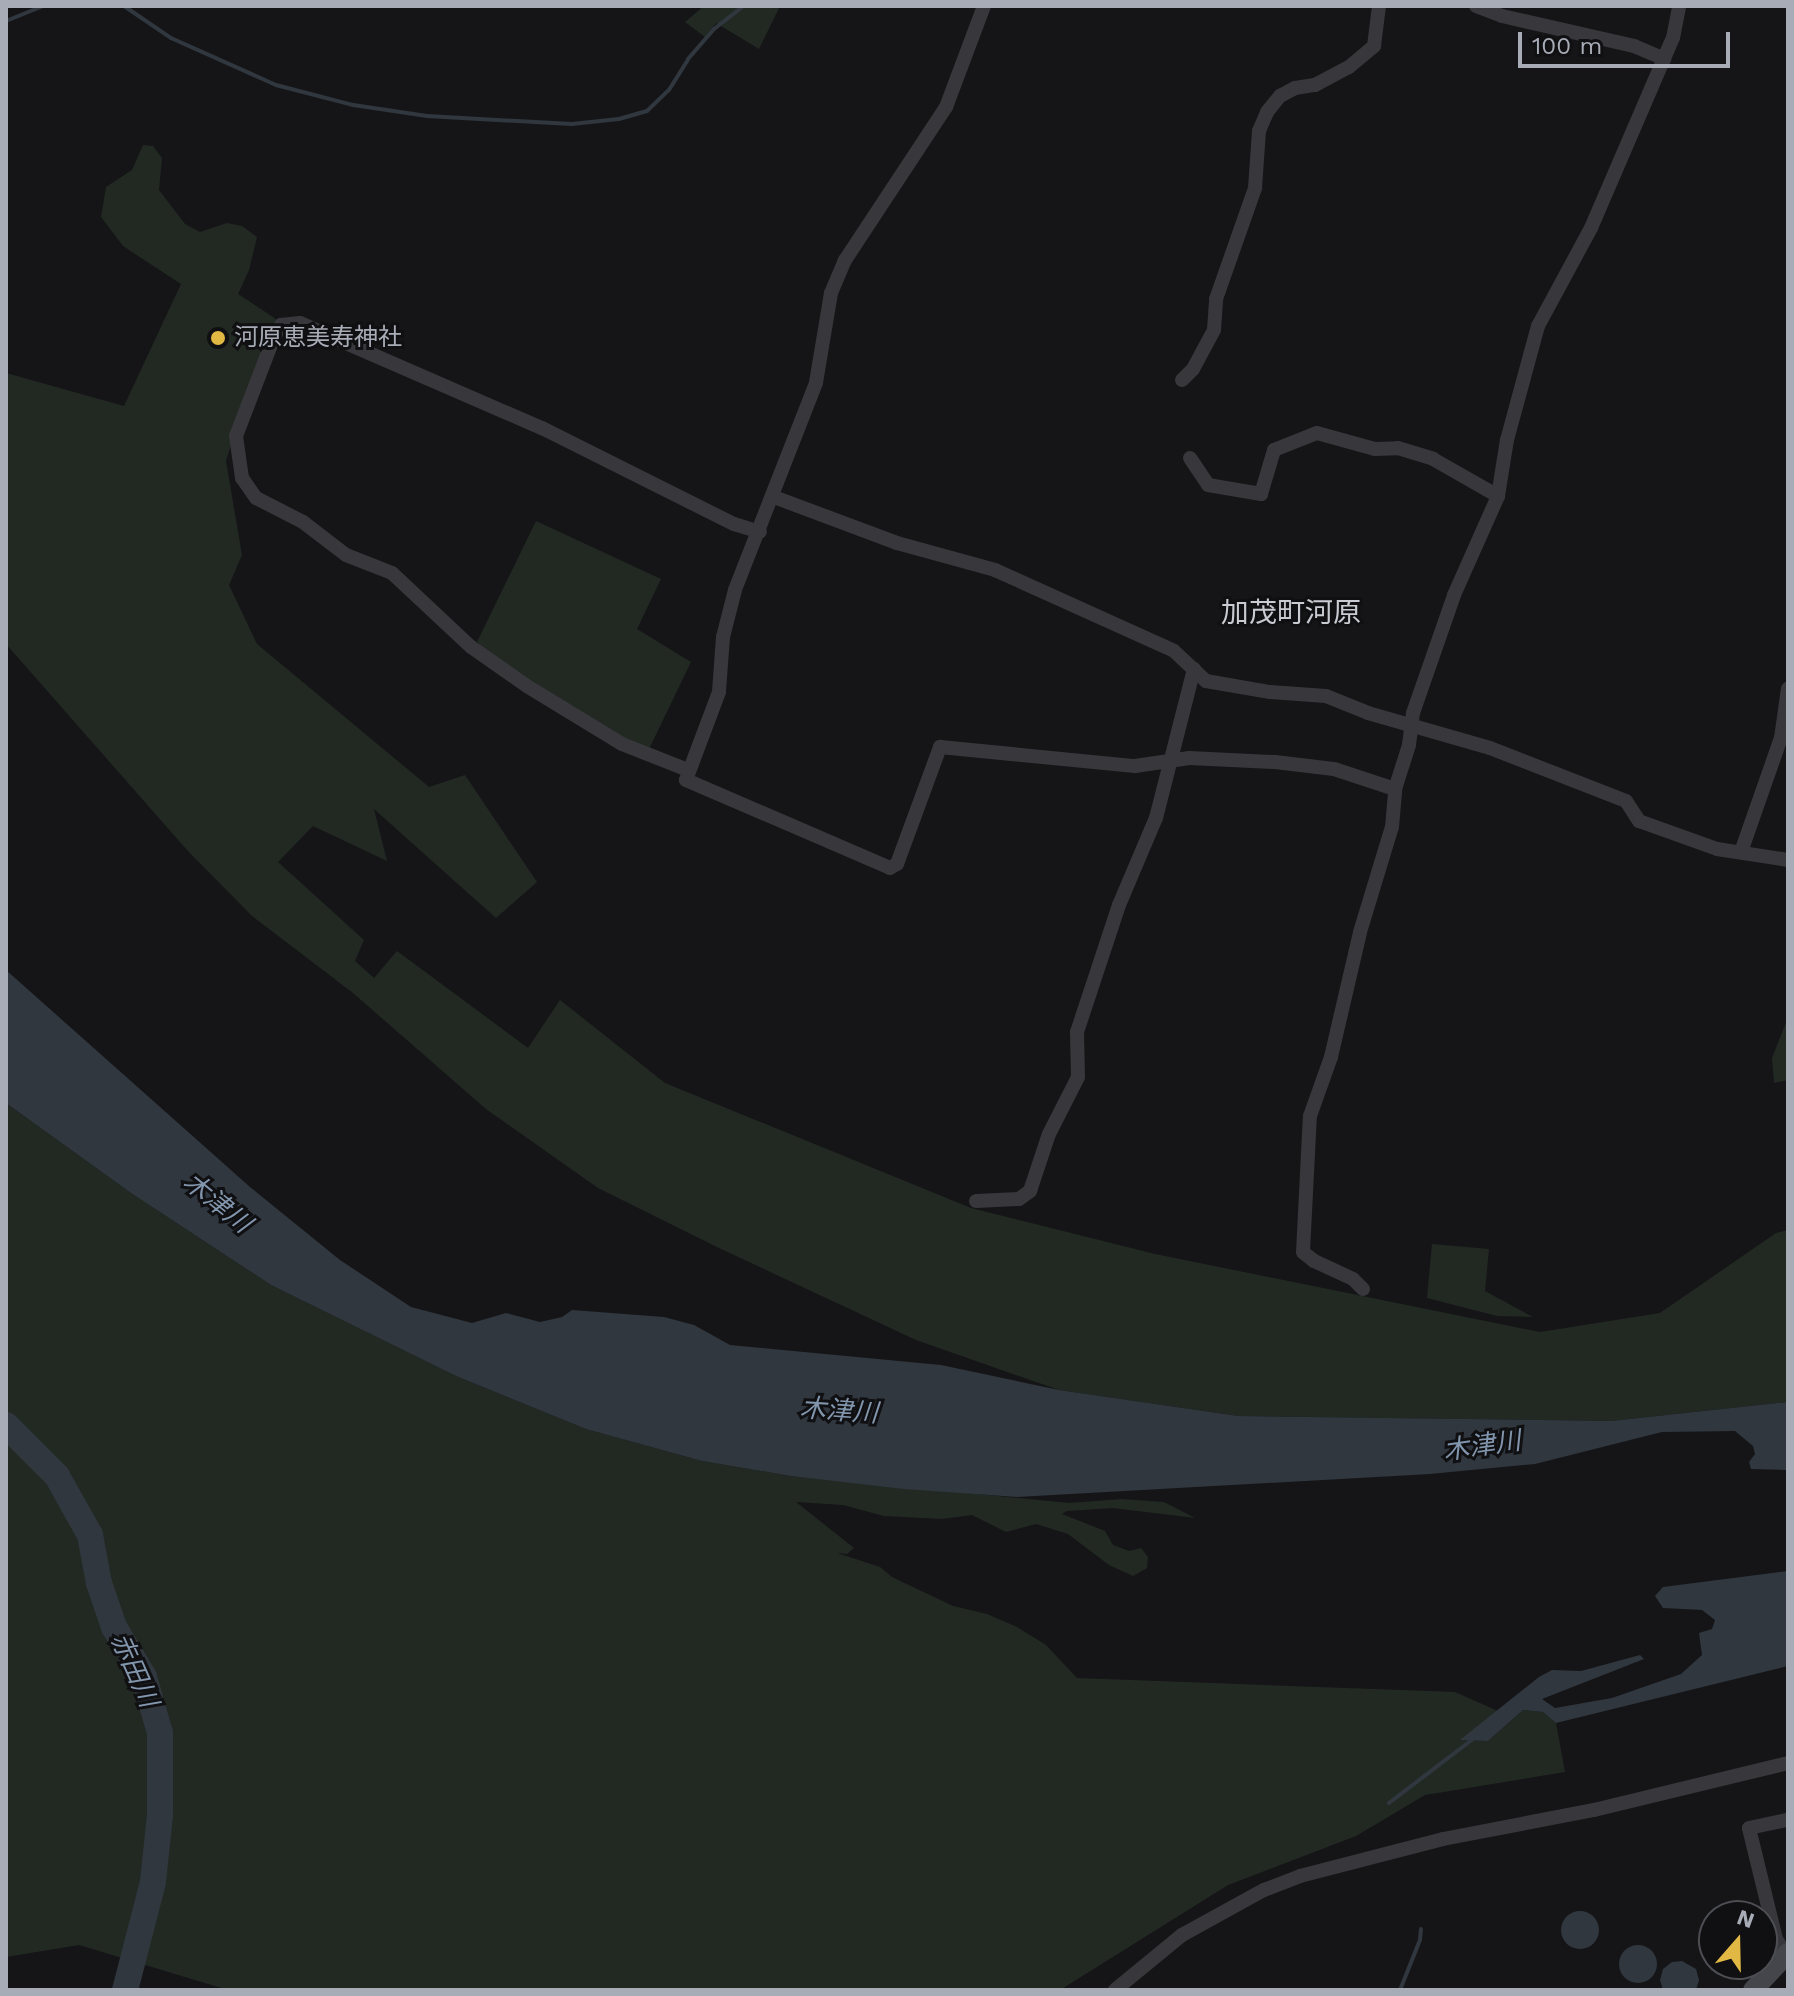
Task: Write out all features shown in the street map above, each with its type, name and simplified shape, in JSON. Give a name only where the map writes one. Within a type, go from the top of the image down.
[{"type":"street","points":[[984,6],[946,107],[838,276],[824,320],[816,383],[774,497],[735,590],[723,637],[719,692],[686,780],[890,868],[897,864],[940,747],[1135,766],[1173,760],[1275,762],[1334,769],[1395,789]]},
{"type":"street","points":[[1182,380],[1193,369],[1214,330],[1216,299],[1255,188],[1259,131],[1267,112],[1280,96],[1338,73],[1374,46],[1379,6]]},
{"type":"street","points":[[1476,6],[1502,16],[1634,46],[1664,59]]},
{"type":"street","points":[[1363,1289],[1353,1279],[1314,1261],[1303,1252],[1310,1116],[1331,1057],[1360,932],[1392,827],[1395,789],[1409,745],[1411,724],[1454,595],[1498,496],[1507,440],[1538,326],[1591,228],[1673,38],[1679,6]]},
{"type":"street","points":[[688,770],[622,744],[527,686],[471,647],[392,573],[346,555],[303,522],[256,498],[242,478],[236,436],[281,325],[300,323],[542,428],[734,524],[760,532]]},
{"type":"street","points":[[1190,458],[1208,485],[1261,494],[1274,450],[1317,433],[1375,449],[1398,448],[1433,459],[1498,496]]},
{"type":"street","points":[[774,497],[922,551],[995,570],[1174,651],[1206,681],[1270,692],[1326,696],[1368,713],[1490,748],[1626,801],[1639,821],[1717,849],[1788,860]]},
{"type":"street","points":[[976,1201],[1019,1199],[1030,1191],[1049,1134],[1078,1077],[1077,1032],[1119,905],[1156,818],[1194,669]]},
{"type":"street","points":[[1741,852],[1781,738],[1788,688]]},
{"type":"street","points":[[1115,1990],[1182,1935],[1264,1890],[1300,1876],[1443,1839],[1594,1810],[1788,1763]]},
{"type":"street","points":[[1753,1990],[1787,1954],[1776,1939],[1749,1828],[1788,1820]]},
{"type":"shaded area","points":[[704,6],[780,6],[759,49],[716,23],[705,37],[685,22]]},
{"type":"shaded area","points":[[143,145],[153,146],[162,158],[159,190],[185,224],[200,232],[227,223],[242,226],[257,237],[249,270],[238,294],[276,319],[253,374],[226,461],[242,555],[229,585],[257,644],[429,787],[465,775],[537,882],[496,918],[374,809],[387,861],[313,826],[278,862],[364,940],[355,961],[374,978],[397,951],[528,1048],[560,1000],[665,1083],[971,1208],[1155,1254],[1540,1332],[1660,1313],[1776,1233],[1788,1230],[1788,1402],[1611,1421],[1238,1416],[1059,1390],[916,1340],[719,1248],[598,1188],[486,1109],[353,993],[252,916],[187,850],[6,644],[6,373],[124,406],[181,284],[123,246],[101,217],[106,187],[132,170]]},
{"type":"shaded area","points":[[536,521],[661,579],[637,629],[691,662],[649,749],[624,739],[492,656],[477,642]]},
{"type":"shaded area","points":[[1788,1017],[1788,1080],[1774,1083],[1772,1058]]},
{"type":"shaded area","points":[[6,1103],[131,1193],[271,1285],[456,1376],[586,1429],[702,1461],[791,1476],[1069,1503],[1122,1499],[1164,1502],[1195,1518],[1113,1508],[1062,1514],[1105,1531],[1113,1545],[1129,1551],[1141,1548],[1148,1557],[1147,1568],[1133,1576],[1109,1565],[1068,1534],[1036,1524],[1006,1532],[972,1515],[942,1519],[884,1516],[843,1505],[796,1502],[854,1548],[847,1554],[837,1553],[880,1567],[892,1577],[953,1606],[987,1614],[1017,1627],[1046,1645],[1077,1678],[1455,1692],[1498,1711],[1462,1740],[1488,1741],[1523,1710],[1543,1712],[1556,1723],[1565,1772],[1425,1795],[1356,1836],[1228,1885],[1060,1990],[228,1990],[79,1945],[6,1957]]},
{"type":"shaded area","points":[[1432,1244],[1489,1249],[1485,1291],[1533,1317],[1497,1316],[1427,1298]]},
{"type":"water","name":"木津川","points":[[6,970],[250,1187],[340,1260],[411,1307],[472,1323],[506,1313],[540,1322],[562,1317],[572,1310],[664,1317],[694,1325],[730,1345],[941,1365],[1059,1390],[1238,1416],[1611,1421],[1788,1402],[1788,1470],[1751,1469],[1749,1462],[1755,1454],[1753,1446],[1735,1431],[1662,1432],[1535,1464],[1430,1474],[1017,1497],[904,1489],[791,1476],[702,1461],[586,1429],[456,1376],[271,1285],[131,1193],[6,1103]]},
{"type":"water","points":[[1788,1571],[1788,1666],[1556,1723],[1543,1712],[1523,1710],[1488,1741],[1460,1740],[1552,1670],[1581,1671],[1640,1655],[1644,1659],[1542,1699],[1555,1708],[1612,1698],[1681,1674],[1702,1655],[1699,1633],[1712,1629],[1715,1620],[1702,1610],[1663,1608],[1655,1596],[1663,1587]]},
{"type":"water","points":[[1580,1911],[1593,1917],[1599,1930],[1593,1943],[1580,1949],[1567,1943],[1561,1930],[1567,1917]]},
{"type":"water","points":[[1638,1945],[1651,1951],[1657,1964],[1651,1977],[1638,1983],[1625,1977],[1619,1964],[1625,1951]]},
{"type":"water","points":[[1682,1961],[1696,1969],[1699,1980],[1696,1990],[1663,1990],[1660,1980],[1663,1969],[1672,1962]]},
{"type":"waterway","points":[[6,21],[43,6]]},
{"type":"waterway","points":[[124,6],[171,38],[276,85],[353,105],[427,116],[572,124],[619,119],[647,111],[669,90],[688,59],[714,29],[743,6]]},
{"type":"waterway","name":"赤田川","points":[[6,1425],[57,1476],[90,1535],[99,1583],[114,1627],[144,1677],[160,1733],[160,1815],[153,1882],[125,1990]]},
{"type":"waterway","points":[[1389,1803],[1473,1739]]},
{"type":"waterway","points":[[1400,1990],[1420,1940],[1421,1929]]},
{"type":"place","name":"河原恵美寿神社","points":[[218,338]]},
{"type":"district","name":"加茂町河原","points":[[1291,613]]}]
